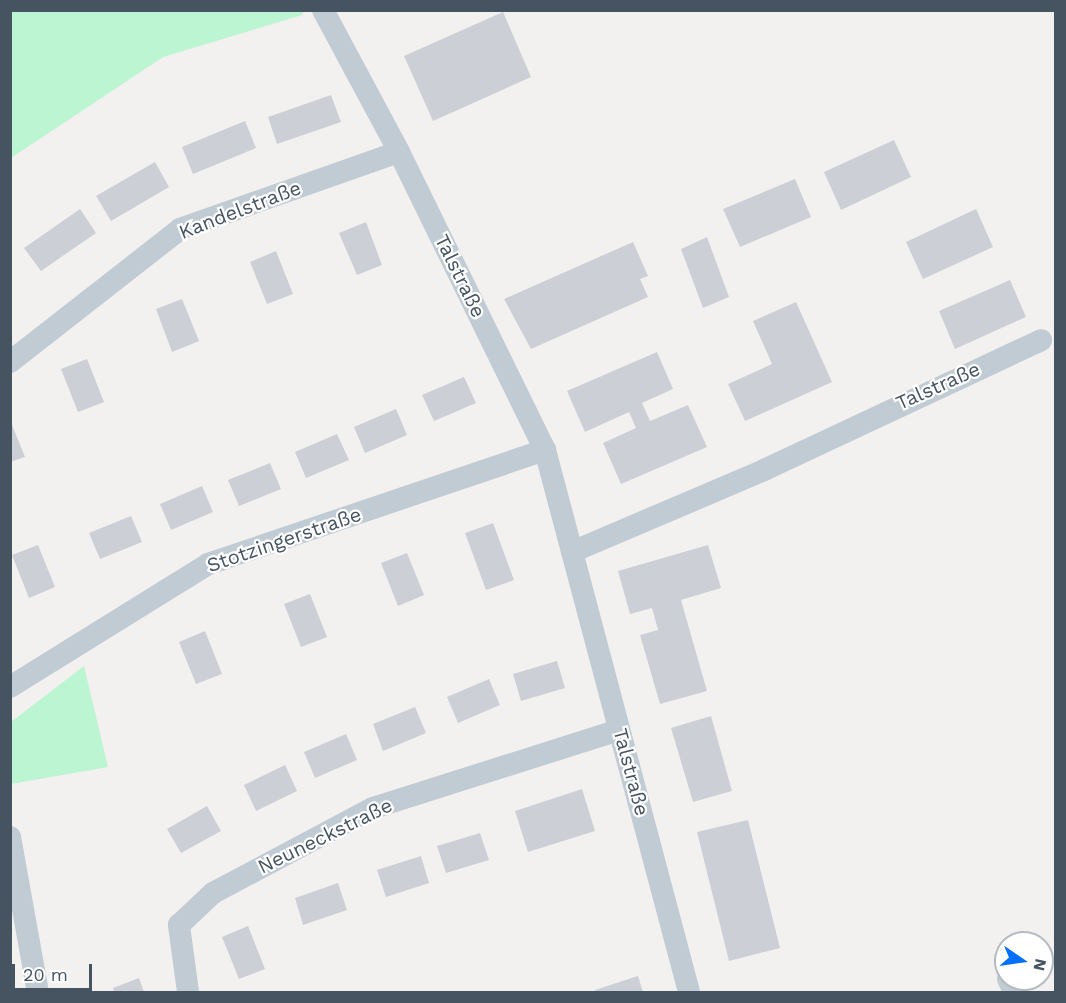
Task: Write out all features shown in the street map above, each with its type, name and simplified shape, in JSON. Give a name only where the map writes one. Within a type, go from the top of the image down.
[{"type":"street","name":"Talstraße","points":[[323,10],[399,152],[545,450],[689,993]]},
{"type":"street","name":"Kandelstraße","points":[[10,362],[180,229],[399,152]]},
{"type":"street","name":"Talstraße","points":[[572,552],[764,470],[1041,340]]},
{"type":"street","name":"Stotzingerstraße","points":[[10,687],[208,564],[545,450]]},
{"type":"street","name":"Neuneckstraße","points":[[188,993],[179,925],[213,893],[373,808],[620,730]]},
{"type":"street","points":[[10,837],[38,993]]},
{"type":"green space","points":[[11,10],[304,11],[302,15],[163,57],[11,158]]},
{"type":"green space","points":[[84,666],[108,767],[11,784],[11,722]]},
{"type":"building","points":[[503,12],[531,77],[433,121],[404,56]]},
{"type":"building","points":[[331,95],[341,122],[277,144],[268,117]]},
{"type":"building","points":[[245,121],[256,148],[193,174],[182,147]]},
{"type":"building","points":[[894,140],[911,177],[841,210],[824,172]]},
{"type":"building","points":[[155,162],[169,187],[111,221],[96,196]]},
{"type":"building","points":[[795,179],[811,217],[740,247],[723,209]]},
{"type":"building","points":[[80,209],[96,233],[41,271],[24,248]]},
{"type":"building","points":[[976,209],[993,247],[923,279],[906,242]]},
{"type":"building","points":[[366,222],[382,265],[357,275],[339,233]]},
{"type":"building","points":[[707,237],[729,297],[703,308],[681,249]]},
{"type":"building","points":[[633,242],[648,276],[640,279],[648,297],[531,349],[504,299]]},
{"type":"building","points":[[276,251],[293,294],[267,304],[250,262]]},
{"type":"building","points":[[1010,280],[1026,317],[955,349],[939,311]]},
{"type":"building","points":[[182,299],[199,341],[172,352],[156,309]]},
{"type":"building","points":[[796,302],[832,382],[745,421],[728,384],[772,364],[753,321]]},
{"type":"building","points":[[657,352],[673,389],[642,403],[650,421],[688,405],[707,447],[621,484],[603,443],[636,428],[629,412],[585,432],[567,391]]},
{"type":"building","points":[[87,359],[104,402],[78,412],[61,369]]},
{"type":"building","points":[[464,377],[476,403],[434,421],[422,395]]},
{"type":"building","points":[[396,409],[407,435],[365,453],[354,427]]},
{"type":"building","points":[[10,420],[25,457],[10,462]]},
{"type":"building","points":[[337,434],[349,460],[306,478],[295,452]]},
{"type":"building","points":[[270,463],[281,489],[239,506],[228,480]]},
{"type":"building","points":[[202,486],[213,512],[171,530],[160,504]]},
{"type":"building","points":[[131,516],[142,542],[100,559],[89,533]]},
{"type":"building","points":[[493,523],[514,580],[486,590],[465,533]]},
{"type":"building","points":[[38,545],[55,587],[29,598],[12,555]]},
{"type":"building","points":[[708,545],[721,588],[681,600],[707,691],[660,704],[640,635],[658,630],[652,608],[630,614],[618,571]]},
{"type":"building","points":[[407,553],[424,595],[398,606],[381,563]]},
{"type":"building","points":[[310,594],[327,637],[301,647],[284,604]]},
{"type":"building","points":[[205,631],[222,674],[196,684],[179,642]]},
{"type":"building","points":[[557,661],[565,688],[521,701],[513,674]]},
{"type":"building","points":[[489,679],[500,705],[458,723],[447,697]]},
{"type":"building","points":[[415,707],[426,733],[383,751],[373,724]]},
{"type":"building","points":[[711,716],[732,791],[693,802],[671,728]]},
{"type":"building","points":[[346,734],[357,760],[315,778],[304,752]]},
{"type":"building","points":[[285,765],[297,791],[256,811],[244,785]]},
{"type":"building","points":[[582,789],[595,831],[528,852],[515,811]]},
{"type":"building","points":[[207,806],[221,831],[181,853],[167,829]]},
{"type":"building","points":[[748,820],[780,948],[729,961],[697,832]]},
{"type":"building","points":[[480,833],[489,860],[446,873],[437,846]]},
{"type":"building","points":[[421,856],[429,883],[386,897],[377,870]]},
{"type":"building","points":[[338,883],[347,910],[303,925],[295,898]]},
{"type":"building","points":[[248,926],[265,969],[239,979],[222,937]]},
{"type":"building","points":[[638,976],[643,992],[595,992],[595,990]]},
{"type":"building","points":[[139,978],[144,992],[114,992],[113,988]]}]
